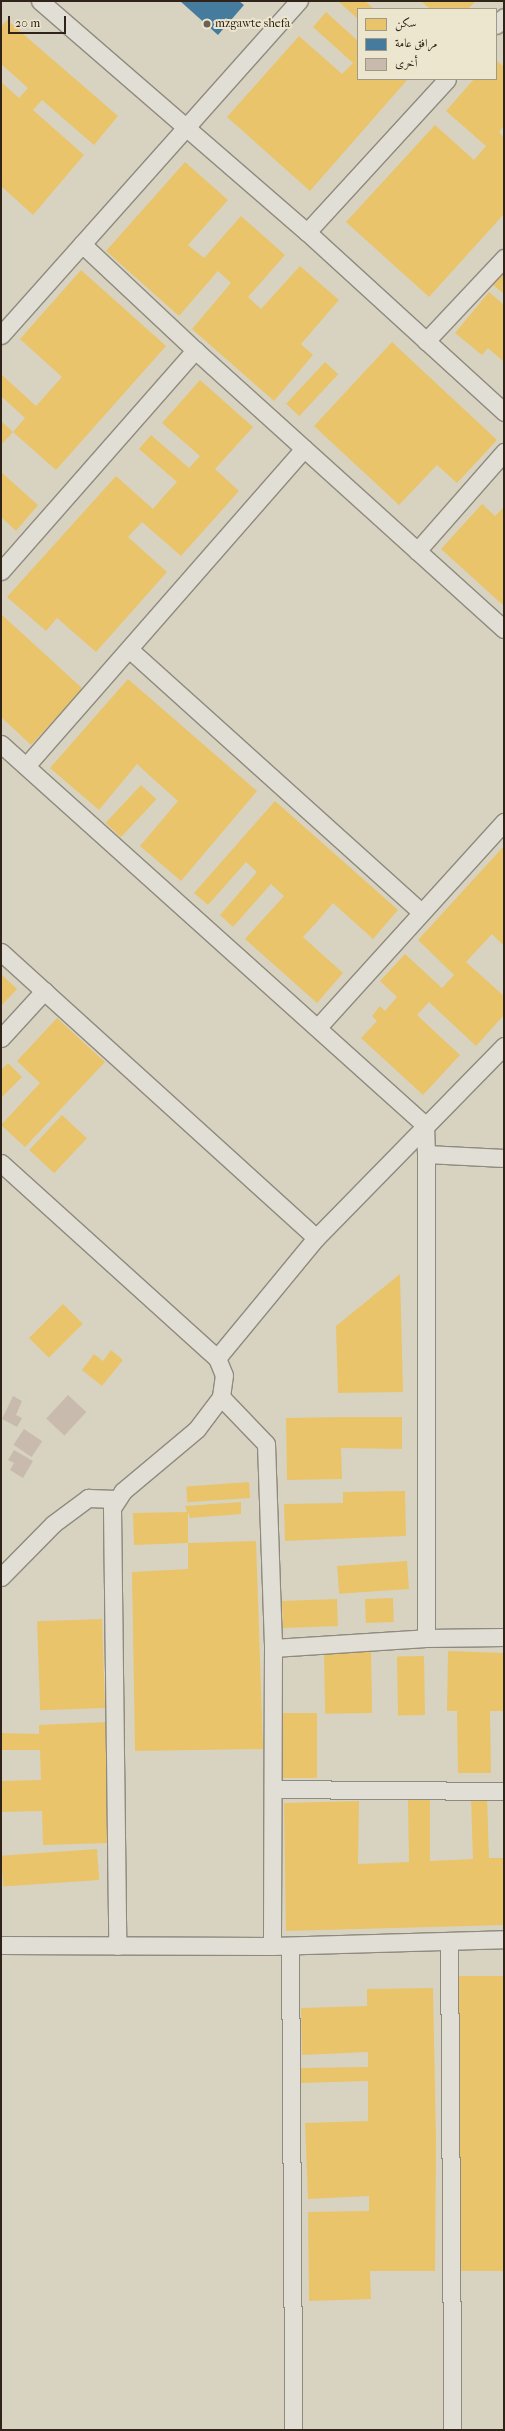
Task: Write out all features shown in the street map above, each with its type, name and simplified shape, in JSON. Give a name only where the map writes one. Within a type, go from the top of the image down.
[{"type":"street","points":[[40,1],[185,129],[307,232],[504,412]]},
{"type":"street","points":[[1,335],[299,1]]},
{"type":"street","points":[[497,25],[504,17]]},
{"type":"street","points":[[307,232],[446,80]]},
{"type":"street","points":[[82,244],[195,350],[504,629]]},
{"type":"street","points":[[426,341],[504,258]]},
{"type":"street","points":[[1,571],[195,350]]},
{"type":"street","points":[[26,766],[304,449]]},
{"type":"street","points":[[417,551],[504,452]]},
{"type":"street","points":[[129,649],[421,912]]},
{"type":"street","points":[[1,744],[318,1027],[425,1125],[426,1638]]},
{"type":"street","points":[[318,1027],[504,822]]},
{"type":"street","points":[[1,952],[316,1238]]},
{"type":"street","points":[[1,1038],[44,991]]},
{"type":"street","points":[[217,1358],[316,1238],[504,1046]]},
{"type":"street","points":[[426,1154],[504,1158]]},
{"type":"street","points":[[1,1163],[217,1358],[224,1375],[221,1397],[192,1434],[116,1499],[110,1518],[117,1946]]},
{"type":"street","points":[[221,1397],[266,1444],[273,1648],[272,1946]]},
{"type":"street","points":[[1,1577],[53,1524],[88,1498],[116,1499]]},
{"type":"street","points":[[273,1648],[426,1638],[504,1637]]},
{"type":"street","points":[[273,1789],[504,1791]]},
{"type":"street","points":[[1,1945],[290,1946],[504,1939]]},
{"type":"street","points":[[449,1941],[452,2430]]},
{"type":"street","points":[[290,1946],[293,2430]]},
{"type":"building: سكن","points":[[338,1],[365,1],[373,8],[357,8],[357,18]]},
{"type":"building: سكن","points":[[421,1],[475,2],[469,8],[429,8]]},
{"type":"building: سكن","points":[[326,12],[357,40],[357,80],[407,80],[310,191],[227,117],[299,36],[342,74],[353,63],[313,27]]},
{"type":"building: سكن","points":[[7,20],[118,116],[94,145],[42,100],[33,110],[84,155],[33,215],[1,186],[1,82],[19,98],[28,88],[1,64],[1,27]]},
{"type":"building: سكن","points":[[497,61],[504,67],[504,126],[499,132],[504,137],[504,214],[429,297],[346,222],[435,125],[474,160],[486,146],[446,111],[473,80],[497,80]]},
{"type":"building: سكن","points":[[185,162],[228,200],[188,245],[204,258],[241,216],[285,255],[248,297],[261,309],[300,266],[339,300],[301,344],[313,355],[274,401],[192,329],[231,283],[218,271],[179,316],[106,251]]},
{"type":"building: سكن","points":[[81,270],[166,346],[56,470],[13,432],[25,418],[1,396],[1,374],[36,406],[62,377],[20,339]]},
{"type":"building: سكن","points":[[504,270],[504,294],[492,284]]},
{"type":"building: سكن","points":[[489,292],[504,305],[504,362],[488,348],[482,355],[455,333]]},
{"type":"building: سكن","points":[[392,342],[497,440],[457,483],[437,465],[399,505],[314,426]]},
{"type":"building: سكن","points":[[325,362],[338,374],[299,416],[286,404]]},
{"type":"building: سكن","points":[[200,380],[253,427],[215,469],[239,491],[181,556],[142,522],[128,537],[167,572],[96,652],[57,618],[46,631],[7,597],[116,476],[153,509],[177,482],[139,449],[151,435],[189,468],[200,456],[162,423]]},
{"type":"building: سكن","points":[[1,421],[13,432],[1,445]]},
{"type":"building: سكن","points":[[1,472],[38,505],[16,531],[1,517]]},
{"type":"building: سكن","points":[[482,504],[495,516],[504,507],[504,606],[441,549]]},
{"type":"building: سكن","points":[[1,614],[83,689],[31,745],[1,717]]},
{"type":"building: سكن","points":[[128,679],[257,791],[181,881],[140,846],[178,801],[137,764],[99,810],[50,768]]},
{"type":"building: سكن","points":[[141,785],[156,799],[121,837],[106,823]]},
{"type":"building: سكن","points":[[275,801],[398,910],[373,939],[333,903],[303,937],[343,973],[317,1003],[245,939],[284,896],[271,884],[233,927],[220,915],[257,872],[246,862],[208,905],[194,893]]},
{"type":"building: سكن","points":[[504,846],[504,946],[492,934],[466,962],[504,996],[504,1015],[476,1046],[429,1002],[417,1015],[460,1055],[423,1095],[361,1038],[377,1021],[372,1016],[380,1006],[385,1011],[397,997],[380,981],[405,954],[442,988],[454,975],[418,940]]},
{"type":"building: سكن","points":[[1,974],[17,989],[1,1006]]},
{"type":"building: سكن","points":[[57,1018],[105,1062],[25,1147],[1,1125],[40,1083],[17,1061]]},
{"type":"building: سكن","points":[[8,1063],[22,1077],[1,1098],[1,1070]]},
{"type":"building: سكن","points":[[62,1115],[87,1138],[54,1173],[29,1150]]},
{"type":"building: سكن","points":[[400,1274],[403,1392],[338,1393],[336,1326]]},
{"type":"building: سكن","points":[[63,1304],[83,1324],[49,1358],[29,1338]]},
{"type":"building: سكن","points":[[111,1350],[123,1360],[102,1386],[82,1370],[94,1354],[103,1361]]},
{"type":"building: سكن","points":[[402,1417],[402,1449],[341,1448],[342,1479],[287,1480],[286,1418]]},
{"type":"building: سكن","points":[[249,1482],[250,1498],[187,1502],[186,1486]]},
{"type":"building: سكن","points":[[405,1491],[406,1536],[285,1541],[284,1504],[343,1503],[343,1492]]},
{"type":"building: سكن","points":[[241,1502],[241,1514],[190,1518],[188,1512],[188,1543],[134,1545],[133,1513],[187,1512],[185,1506]]},
{"type":"building: سكن","points":[[256,1541],[263,1749],[135,1751],[132,1572],[188,1569],[188,1543]]},
{"type":"building: سكن","points":[[407,1561],[409,1589],[339,1594],[337,1566]]},
{"type":"building: سكن","points":[[393,1598],[394,1622],[366,1623],[365,1599]]},
{"type":"building: سكن","points":[[337,1599],[338,1626],[283,1628],[282,1601]]},
{"type":"building: سكن","points":[[102,1619],[105,1708],[40,1710],[37,1621]]},
{"type":"building: سكن","points":[[371,1649],[372,1713],[325,1714],[324,1650]]},
{"type":"building: سكن","points":[[448,1651],[504,1653],[504,1711],[490,1711],[491,1773],[458,1773],[457,1711],[447,1711]]},
{"type":"building: سكن","points":[[397,1656],[424,1656],[425,1715],[398,1715]]},
{"type":"building: سكن","points":[[280,1713],[317,1713],[317,1778],[280,1778]]},
{"type":"building: سكن","points":[[107,1722],[110,1843],[43,1845],[42,1811],[1,1812],[1,1781],[41,1780],[40,1750],[1,1750],[1,1733],[39,1734],[39,1725]]},
{"type":"building: سكن","points":[[471,1797],[487,1797],[489,1858],[504,1858],[504,1925],[286,1931],[284,1803],[359,1801],[358,1864],[409,1862],[408,1800],[430,1800],[430,1861],[473,1859]]},
{"type":"building: سكن","points":[[97,1849],[99,1880],[3,1887],[1,1856]]},
{"type":"building: سكن","points":[[458,1976],[504,1976],[504,2271],[458,2271]]},
{"type":"building: سكن","points":[[433,1988],[436,2140],[435,2271],[370,2271],[371,2299],[309,2301],[308,2212],[369,2211],[369,2196],[308,2199],[305,2123],[368,2121],[368,2081],[301,2083],[301,2068],[368,2067],[368,2052],[302,2055],[301,2008],[367,2006],[367,1989]]},
{"type":"building: مرافق عامة","points":[[180,1],[239,1],[244,5],[218,35]]},
{"type":"building: أخرى","points":[[68,1395],[86,1412],[64,1435],[46,1418]]},
{"type":"building: أخرى","points":[[13,1396],[22,1401],[16,1415],[22,1418],[17,1427],[2,1419]]},
{"type":"building: أخرى","points":[[24,1429],[42,1441],[32,1457],[13,1445]]},
{"type":"building: أخرى","points":[[14,1450],[33,1461],[23,1478],[10,1470],[14,1463],[8,1460]]},
{"type":"place","name":"mzgawte shefa","points":[[207,24]]}]
